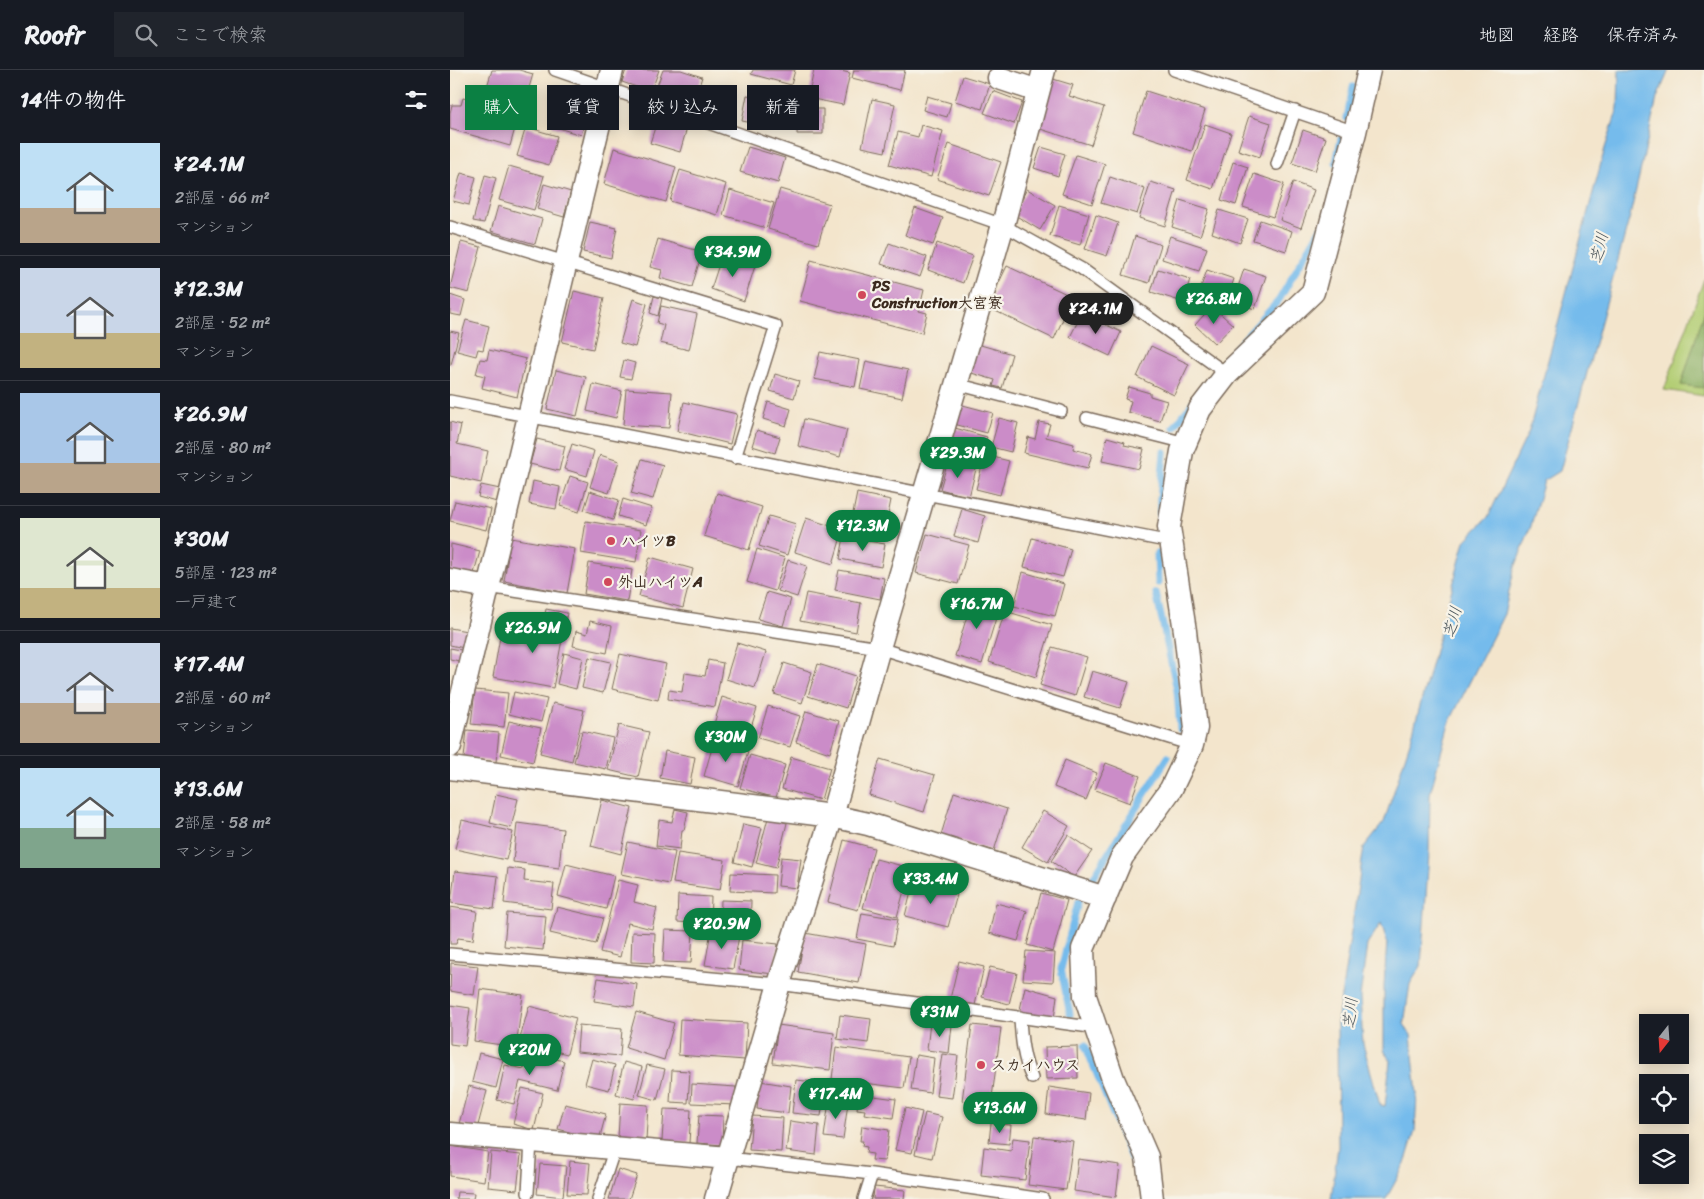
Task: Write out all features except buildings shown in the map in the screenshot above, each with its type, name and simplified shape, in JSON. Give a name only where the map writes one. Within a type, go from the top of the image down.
[{"type":"street","points":[[1152,1199],[1147,1157],[1113,1079],[1085,996],[1083,949],[1122,857],[1170,789],[1192,745],[1196,728],[1185,631],[1169,527],[1182,451],[1200,409],[1227,374],[1313,292],[1355,132],[1368,70]]},
{"type":"street","points":[[716,1199],[779,984],[832,816],[879,648],[1004,224],[1041,80],[999,78]]},
{"type":"street","points":[[450,746],[610,79]]},
{"type":"street","points":[[450,580],[488,587]]},
{"type":"street","points":[[450,768],[832,816],[868,824],[1105,898]]},
{"type":"street","points":[[450,1134],[728,1158]]},
{"type":"lane","points":[[555,70],[610,79],[1004,224],[1082,269],[1227,374]]},
{"type":"lane","points":[[1174,70],[1355,132]]},
{"type":"lane","points":[[1277,164],[1295,111]]},
{"type":"lane","points":[[450,228],[776,326],[735,458]]},
{"type":"lane","points":[[956,384],[1061,411]]},
{"type":"lane","points":[[450,401],[1172,542]]},
{"type":"lane","points":[[1087,418],[1186,443]]},
{"type":"lane","points":[[488,587],[879,648],[1192,745]]},
{"type":"lane","points":[[450,954],[779,984],[1097,1028]]},
{"type":"lane","points":[[1020,1017],[1021,1039],[1028,1070],[1032,1078]]},
{"type":"lane","points":[[528,1193],[530,1141]]},
{"type":"lane","points":[[598,1199],[615,1148]]},
{"type":"lane","points":[[728,1158],[872,1174],[1043,1199]]},
{"type":"lane","points":[[864,1199],[872,1174]]},
{"type":"green space","points":[[1704,279],[1704,396],[1664,390]]},
{"type":"green space","points":[[1704,312],[1704,388],[1681,385]]},
{"type":"water","name":"芝川","points":[[1619,70],[1669,70],[1657,98],[1630,216],[1560,471],[1544,481],[1531,526],[1514,570],[1504,614],[1449,723],[1430,794],[1429,854],[1421,966],[1410,984],[1404,1024],[1411,1035],[1417,1095],[1415,1131],[1405,1164],[1386,1199],[1331,1199],[1338,1147],[1337,1023],[1364,847],[1384,822],[1411,739],[1465,541],[1488,517],[1529,431],[1605,148],[1618,108]],"holes":[[[1381,923],[1387,941],[1384,986],[1384,1050],[1390,1061],[1385,1106],[1380,1105],[1363,1044],[1360,997],[1367,945]]]},
{"type":"waterway","points":[[1347,118],[1353,87]]},
{"type":"waterway","points":[[1336,163],[1341,139]]},
{"type":"waterway","points":[[1227,358],[1279,300],[1320,229]]},
{"type":"waterway","points":[[1174,427],[1193,402]]},
{"type":"waterway","points":[[1160,521],[1164,452]]},
{"type":"waterway","points":[[1157,553],[1158,583]]},
{"type":"waterway","points":[[1156,593],[1177,690],[1180,729]]},
{"type":"waterway","points":[[1091,881],[1168,757]]},
{"type":"waterway","points":[[1070,1014],[1061,969],[1078,902]]},
{"type":"waterway","points":[[1085,1045],[1139,1178]]},
{"type":"place","name":"PS Construction大宮寮","points":[[862,295]]},
{"type":"place","name":"ハイツB","points":[[611,541]]},
{"type":"place","name":"外山ハイツA","points":[[608,582]]},
{"type":"place","name":"スカイハウス","points":[[981,1065]]}]
